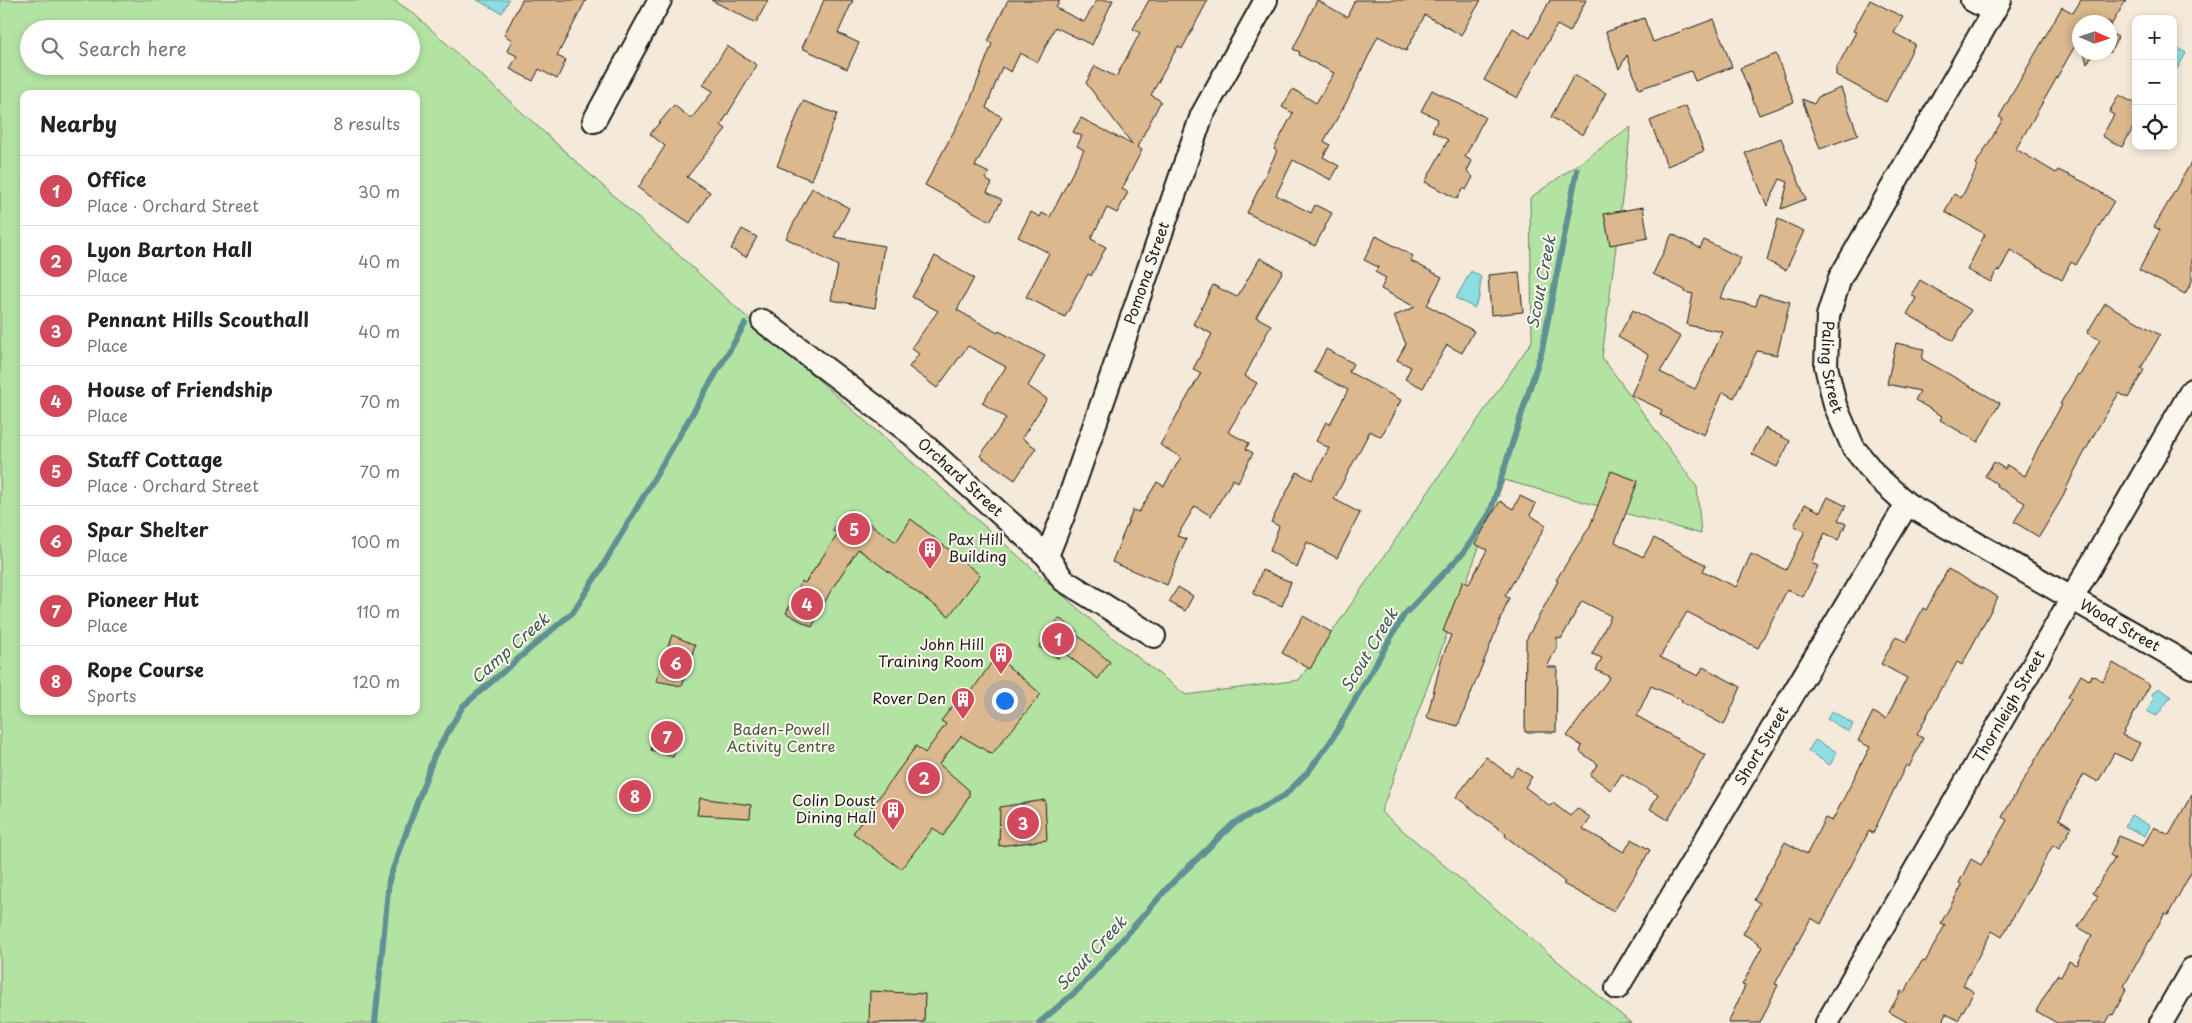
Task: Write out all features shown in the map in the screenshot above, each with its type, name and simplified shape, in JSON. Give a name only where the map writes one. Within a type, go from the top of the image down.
[{"type":"street","points":[[594,121],[660,0]]},
{"type":"street","name":"Pomona Street","points":[[1046,556],[1063,516],[1202,115],[1266,0]]},
{"type":"street","points":[[1972,0],[1996,6]]},
{"type":"street","name":"Paling Street","points":[[1996,6],[1840,278],[1828,316],[1826,366],[1835,405],[1853,447],[1877,477],[1907,504],[2072,598]]},
{"type":"street","name":"Orchard Street","points":[[763,321],[913,435],[1046,556],[1063,580],[1154,636]]},
{"type":"street","name":"Thornleigh Street","points":[[1828,1023],[2192,390]]},
{"type":"street","name":"Short Street","points":[[1617,988],[1907,504]]},
{"type":"street","name":"Wood Street","points":[[2072,598],[2192,667]]},
{"type":"street","points":[[2161,1023],[2192,969]]},
{"type":"green space","name":"Baden-Powell Activity Centre","points":[[0,0],[394,0],[413,13],[739,310],[1099,627],[1186,695],[1299,680],[1532,341],[1530,198],[1631,127],[1602,357],[1697,487],[1701,534],[1504,480],[1381,812],[1631,1023],[0,1023]]},
{"type":"water","points":[[477,0],[509,0],[502,13]]},
{"type":"water","points":[[2177,48],[2186,53],[2177,69]]},
{"type":"water","points":[[1471,271],[1481,277],[1479,298],[1474,308],[1456,298]]},
{"type":"water","points":[[2158,688],[2171,696],[2157,716],[2147,711],[2154,699],[2152,694]]},
{"type":"water","points":[[1832,711],[1853,724],[1849,732],[1827,719]]},
{"type":"water","points":[[1815,740],[1837,752],[1830,765],[1808,751]]},
{"type":"water","points":[[2131,815],[2150,826],[2145,836],[2125,826]]},
{"type":"building","points":[[522,0],[586,0],[557,56],[566,60],[557,79],[539,69],[533,81],[510,69],[517,56],[507,51],[512,40],[504,35]]},
{"type":"building","points":[[711,0],[768,0],[756,23]]},
{"type":"building","points":[[824,0],[853,0],[838,33],[859,43],[847,69],[802,48]]},
{"type":"building","points":[[1008,0],[1060,0],[1056,8],[1084,22],[1097,0],[1113,0],[1092,45],[1055,27],[1038,62],[1020,53],[1011,72],[1002,67],[986,108],[1002,117],[975,166],[989,173],[985,179],[992,183],[987,192],[1002,200],[990,221],[925,185],[969,103],[992,44],[988,41]]},
{"type":"building","points":[[1149,0],[1208,0],[1182,49],[1178,46],[1151,95],[1161,101],[1137,147],[1142,150],[1122,189],[1128,192],[1117,213],[1107,208],[1091,239],[1106,247],[1091,276],[1088,274],[1065,317],[1026,297],[1049,253],[1018,237],[1031,212],[1040,217],[1042,213],[1050,217],[1084,150],[1077,146],[1082,136],[1073,132],[1081,118],[1133,145],[1086,83],[1095,66],[1116,77],[1140,33],[1133,29]]},
{"type":"building","points":[[1317,0],[1347,17],[1355,0],[1481,0],[1461,35],[1425,15],[1406,51],[1378,36],[1346,103],[1324,141],[1330,145],[1323,157],[1339,166],[1331,180],[1293,160],[1276,195],[1311,213],[1315,205],[1332,213],[1315,246],[1247,213],[1277,151],[1274,149],[1293,113],[1282,107],[1293,89],[1316,103],[1334,73],[1299,55],[1300,52],[1293,49]]},
{"type":"building","points":[[1550,0],[1586,0],[1570,32],[1557,25],[1517,98],[1484,80],[1513,28],[1530,38]]},
{"type":"building","points":[[1870,0],[1903,17],[1894,33],[1915,44],[1886,102],[1836,75],[1836,69],[1856,32],[1853,31]]},
{"type":"building","points":[[2081,0],[2126,0],[2117,15],[2072,15],[2072,51],[2016,149],[2056,173],[2058,170],[2086,183],[2114,201],[2076,265],[2071,262],[2062,280],[2010,250],[2000,271],[1997,270],[1991,282],[1967,270],[1985,234],[1945,212],[1954,194],[1961,198],[1978,166],[1976,164],[2003,119],[1999,117],[2062,7],[2073,13]]},
{"type":"building","points":[[1644,18],[1653,42],[1714,19],[1732,67],[1695,81],[1691,71],[1639,89],[1627,55],[1619,69],[1606,32]]},
{"type":"building","points":[[727,46],[757,65],[721,125],[726,129],[687,177],[710,192],[690,223],[638,188],[665,146],[650,134],[674,105],[691,119],[713,91],[703,85]]},
{"type":"building","points":[[1776,54],[1794,102],[1759,115],[1740,68]]},
{"type":"building","points":[[1574,75],[1606,93],[1583,135],[1551,117]]},
{"type":"building","points":[[1841,88],[1858,135],[1820,149],[1802,99],[1814,104],[1818,97]]},
{"type":"building","points":[[1432,90],[1485,117],[1465,157],[1472,161],[1467,171],[1473,177],[1466,190],[1463,188],[1457,199],[1425,182],[1448,140],[1432,131],[1438,119],[1421,111]]},
{"type":"building","points":[[2119,95],[2132,102],[2132,130],[2122,147],[2102,136],[2114,115],[2109,112]]},
{"type":"building","points":[[803,101],[837,114],[811,180],[777,166]]},
{"type":"building","points":[[1686,106],[1704,151],[1667,166],[1650,121]]},
{"type":"building","points":[[1781,138],[1806,199],[1781,209],[1788,182],[1780,179],[1767,206],[1745,153]]},
{"type":"building","points":[[2192,161],[2192,281],[2185,294],[2139,270],[2160,230],[2154,227]]},
{"type":"building","points":[[812,188],[849,208],[834,237],[884,246],[875,308],[831,300],[838,266],[786,238]]},
{"type":"building","points":[[1643,207],[1648,238],[1610,245],[1604,214]]},
{"type":"building","points":[[1778,219],[1804,231],[1786,270],[1767,261]]},
{"type":"building","points":[[742,229],[757,237],[746,257],[731,249]]},
{"type":"building","points":[[1672,234],[1700,248],[1704,240],[1741,258],[1720,298],[1756,306],[1759,294],[1790,302],[1777,355],[1757,351],[1734,398],[1723,392],[1704,435],[1660,415],[1662,410],[1631,395],[1649,355],[1618,337],[1633,310],[1681,337],[1660,372],[1695,389],[1723,332],[1687,325],[1693,294],[1685,292],[1685,290],[1653,274]]},
{"type":"building","points":[[1376,236],[1413,256],[1411,261],[1442,277],[1427,305],[1474,331],[1462,353],[1447,345],[1423,388],[1405,379],[1411,367],[1397,360],[1406,344],[1394,316],[1415,307],[1381,289],[1386,278],[1375,272],[1378,267],[1364,260]]},
{"type":"building","points":[[935,256],[974,278],[957,310],[1045,356],[1028,386],[1047,399],[1022,438],[1036,448],[1015,480],[980,456],[1006,418],[982,403],[1006,367],[968,346],[937,388],[909,367],[919,354],[911,348],[938,311],[912,297]]},
{"type":"building","points":[[1260,258],[1283,271],[1256,317],[1271,325],[1245,376],[1257,383],[1228,432],[1249,443],[1246,449],[1253,453],[1238,482],[1233,479],[1211,516],[1195,506],[1177,536],[1186,539],[1167,585],[1112,562],[1133,510],[1139,512],[1157,482],[1164,486],[1181,457],[1160,445],[1201,373],[1193,369],[1212,334],[1193,324],[1213,285],[1237,297]]},
{"type":"building","points":[[1519,272],[1523,312],[1491,315],[1488,275]]},
{"type":"building","points":[[1920,280],[1971,310],[1953,341],[1907,314],[1916,298],[1911,295]]},
{"type":"building","points":[[2105,303],[2160,335],[2141,368],[2144,370],[2128,398],[2119,393],[2096,431],[2061,500],[2039,537],[2014,522],[2025,503],[1996,486],[1997,484],[1985,476],[1994,462],[2005,469],[2007,465],[2025,476],[2042,439],[2062,405],[2060,404],[2078,374],[2080,375],[2100,340],[2087,333]]},
{"type":"building","points":[[1896,343],[1924,349],[1922,359],[2000,403],[1978,442],[1940,420],[1942,416],[1915,400],[1920,391],[1887,384]]},
{"type":"building","points":[[1326,349],[1353,363],[1349,372],[1401,400],[1381,437],[1370,431],[1334,499],[1360,513],[1337,558],[1307,542],[1297,568],[1270,551],[1279,526],[1271,522],[1297,472],[1312,480],[1329,448],[1316,441],[1326,422],[1330,424],[1348,390],[1314,372]]},
{"type":"building","points":[[1765,428],[1790,441],[1777,467],[1752,454]]},
{"type":"building","points":[[1611,471],[1638,481],[1615,542],[1643,557],[1654,538],[1706,565],[1703,571],[1736,587],[1751,554],[1786,570],[1805,531],[1794,526],[1805,504],[1820,512],[1828,497],[1846,506],[1838,520],[1846,524],[1838,540],[1825,533],[1811,563],[1818,566],[1803,597],[1787,590],[1758,648],[1687,612],[1660,657],[1698,676],[1703,667],[1741,687],[1724,725],[1681,702],[1682,700],[1651,686],[1637,716],[1705,755],[1668,820],[1650,809],[1658,795],[1622,774],[1611,790],[1590,775],[1598,764],[1580,752],[1582,746],[1567,736],[1610,677],[1596,670],[1602,658],[1592,654],[1611,616],[1582,601],[1561,639],[1557,637],[1557,647],[1547,667],[1557,667],[1556,732],[1525,732],[1526,640],[1558,581],[1556,580],[1590,526]]},
{"type":"building","points":[[1520,496],[1536,504],[1530,515],[1546,525],[1505,596],[1509,598],[1458,726],[1427,718],[1441,661],[1451,635],[1443,631],[1463,581],[1469,584],[1487,550],[1475,544],[1500,501],[1513,509]]},
{"type":"building","points":[[850,510],[896,542],[911,519],[980,575],[949,616],[858,549],[830,592],[812,627],[786,613],[802,581],[805,583],[838,534],[832,530]]},
{"type":"building","points":[[1948,569],[1998,597],[1962,665],[1957,662],[1944,687],[1942,686],[1917,735],[1923,738],[1909,767],[1906,765],[1873,833],[1869,831],[1821,924],[1811,918],[1775,984],[1778,985],[1760,1023],[1728,1023],[1745,986],[1742,985],[1762,947],[1759,943],[1743,934],[1760,903],[1754,900],[1785,842],[1807,854],[1825,818],[1832,821],[1870,747],[1858,741],[1873,712],[1886,719],[1907,678],[1881,664],[1896,636],[1906,642],[1923,608],[1926,610]]},
{"type":"building","points":[[1262,570],[1291,582],[1282,606],[1253,594]]},
{"type":"building","points":[[1178,587],[1193,596],[1185,611],[1169,602]]},
{"type":"building","points":[[1303,616],[1331,632],[1310,669],[1282,653]]},
{"type":"building","points":[[1059,618],[1077,631],[1076,634],[1110,662],[1098,679],[1063,652],[1058,658],[1039,647]]},
{"type":"building","points":[[672,635],[695,645],[682,686],[656,681]]},
{"type":"building","points":[[996,656],[1041,694],[992,754],[961,736],[939,764],[969,790],[969,796],[943,836],[933,828],[901,869],[853,833],[916,746],[925,753],[946,724],[941,721],[957,700],[963,704]]},
{"type":"building","points":[[2113,663],[2150,685],[2122,735],[2140,743],[2131,761],[2114,753],[2098,782],[2084,774],[2059,819],[2072,827],[2059,849],[2053,845],[2002,937],[1992,931],[1963,985],[1974,992],[1958,1020],[1946,1014],[1941,1023],[1909,1023],[1889,1012],[1901,991],[1904,993],[1922,961],[1925,962],[1945,925],[1941,923],[1962,885],[1959,883],[1971,859],[1981,865],[2007,820],[2002,817],[2071,699],[2068,697],[2081,675],[2089,680],[2092,675],[2103,681]]},
{"type":"building","points":[[661,720],[683,725],[673,757],[651,750]]},
{"type":"building","points":[[1486,757],[1511,776],[1518,767],[1532,777],[1525,787],[1550,806],[1553,803],[1570,816],[1577,808],[1591,818],[1583,829],[1624,852],[1632,839],[1650,850],[1614,911],[1563,884],[1565,882],[1505,836],[1506,834],[1456,797]]},
{"type":"building","points":[[2192,794],[2192,871],[2168,915],[2165,913],[2124,986],[2127,988],[2113,1015],[2111,1014],[2106,1023],[2057,1023],[2036,1011],[2057,975],[2061,977],[2069,961],[2076,965],[2092,935],[2078,927],[2098,896],[2093,893],[2115,858],[2110,855],[2119,836],[2143,846],[2154,827],[2169,835]]},
{"type":"building","points":[[700,798],[751,805],[750,818],[697,815]]},
{"type":"building","points":[[1045,800],[1047,840],[999,846],[1000,807]]},
{"type":"building","points":[[870,991],[925,994],[924,1022],[869,1023]]},
{"type":"waterway","name":"Scout Creek","points":[[1039,1023],[1080,988],[1171,884],[1233,824],[1284,796],[1308,772],[1331,741],[1404,615],[1464,552],[1490,513],[1542,350],[1577,170]]},
{"type":"waterway","name":"Camp Creek","points":[[375,1023],[389,880],[434,756],[463,706],[573,612],[602,567],[745,324]]},
{"type":"place","name":"Staff Cottage","points":[[854,529]]},
{"type":"place","name":"Pax Hill Building","points":[[930,570]]},
{"type":"place","name":"House of Friendship","points":[[807,604]]},
{"type":"place","name":"Office","points":[[1058,639]]},
{"type":"place","name":"Spar Shelter","points":[[676,663]]},
{"type":"place","name":"John Hill Training Room","points":[[1001,675]]},
{"type":"place","name":"Rover Den","points":[[963,720]]},
{"type":"place","name":"Pioneer Hut","points":[[667,737]]},
{"type":"place","name":"Lyon Barton Hall","points":[[924,778]]},
{"type":"place","name":"Rope Course","points":[[635,796]]},
{"type":"place","name":"Pennant Hills Scouthall","points":[[1023,823]]},
{"type":"place","name":"Colin Doust Dining Hall","points":[[893,831]]}]
